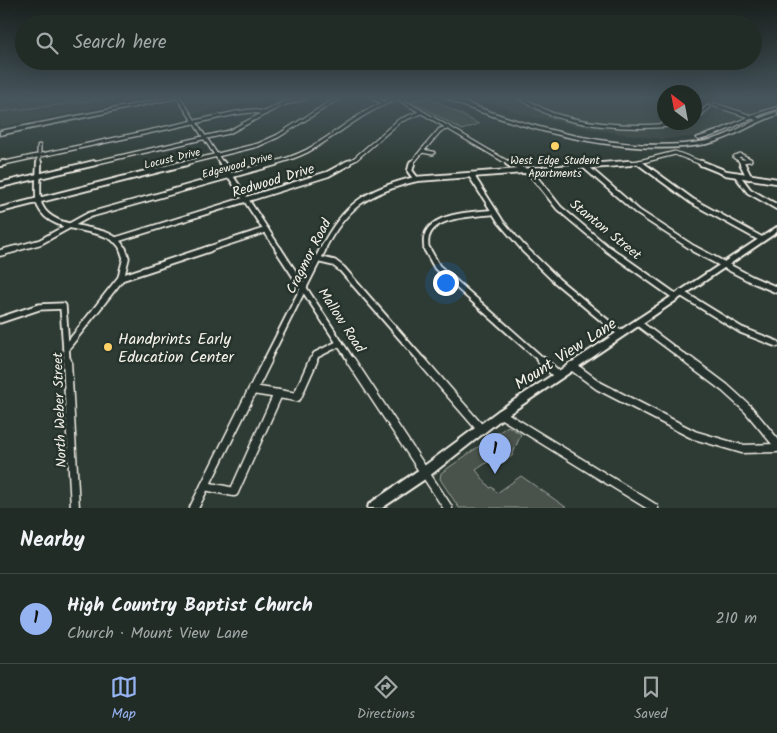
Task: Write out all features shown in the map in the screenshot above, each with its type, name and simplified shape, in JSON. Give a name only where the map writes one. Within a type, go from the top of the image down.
[{"type":"main road","points":[[0,131],[44,122]]},
{"type":"main road","points":[[0,131],[49,122]]},
{"type":"main road","points":[[518,122],[604,141],[671,146],[708,142],[728,136],[753,122]]},
{"type":"main road","points":[[531,122],[604,137],[640,141],[684,140],[707,137],[738,122]]},
{"type":"street","name":"Mallow Road","points":[[195,122],[448,508]]},
{"type":"street","points":[[0,164],[195,122]]},
{"type":"street","points":[[0,185],[206,138],[240,128],[251,122]]},
{"type":"street","name":"Locust Drive","points":[[0,210],[253,146],[274,138],[300,122]]},
{"type":"street","name":"Edgewood Drive","points":[[0,253],[40,242],[89,215],[300,155],[350,122]]},
{"type":"street","name":"Redwood Drive","points":[[115,240],[319,178],[337,170],[362,154],[397,122]]},
{"type":"street","name":"Stanton Street","points":[[437,122],[523,171],[532,174],[560,208],[598,242],[678,295],[742,330],[777,344]]},
{"type":"street","points":[[605,122],[657,126]]},
{"type":"street","points":[[416,179],[409,168],[440,130],[447,128]]},
{"type":"street","points":[[40,146],[40,209],[56,222],[104,234],[115,240]]},
{"type":"street","points":[[422,150],[433,153]]},
{"type":"street","name":"Cragmor Road","points":[[194,508],[333,228],[351,207],[375,192],[392,185],[416,179],[638,162],[675,153],[708,167],[737,175]]},
{"type":"street","points":[[740,160],[749,177]]},
{"type":"street","points":[[638,162],[703,208],[761,239]]},
{"type":"street","points":[[586,167],[616,196],[646,219],[683,243],[723,265],[777,290]]},
{"type":"street","points":[[471,175],[492,212],[541,267],[621,334]]},
{"type":"street","points":[[737,175],[777,182]]},
{"type":"street","points":[[737,175],[742,184],[752,194],[777,208]]},
{"type":"street","points":[[492,212],[449,218],[439,223],[427,235],[428,255],[438,267],[558,375]]},
{"type":"street","name":"Mount View Lane","points":[[373,508],[424,473],[480,428],[777,229]]},
{"type":"street","points":[[122,278],[266,230]]},
{"type":"street","name":"North Weber Street","points":[[75,508],[66,348],[122,278],[127,255],[123,246],[115,240]]},
{"type":"street","points":[[318,259],[334,263],[342,269],[480,428]]},
{"type":"street","points":[[0,320],[31,309],[54,304],[63,306],[66,348]]},
{"type":"street","points":[[638,323],[725,388],[748,408],[777,444]]},
{"type":"street","points":[[253,390],[297,397],[316,355],[340,343]]},
{"type":"street","points":[[572,366],[599,386],[694,435],[742,449],[777,448]]},
{"type":"street","points":[[205,486],[234,492],[278,394]]},
{"type":"street","points":[[501,414],[654,508]]},
{"type":"shaded area","points":[[0,122],[27,122],[0,127]]},
{"type":"shaded area","points":[[448,122],[475,122],[479,124],[462,130]]},
{"type":"shaded area","points":[[556,122],[657,122],[657,130],[702,130],[702,122],[733,122],[710,133],[690,137],[661,139],[595,130]]},
{"type":"shaded area","points":[[508,426],[521,434],[512,456],[502,463],[493,454],[492,459],[476,470],[490,488],[492,487],[497,493],[521,476],[567,508],[459,508],[440,479],[441,473]]},
{"type":"place","name":"West Edge Student Apartments","points":[[555,146]]},
{"type":"place","name":"Handprints Early Education Center","points":[[108,347]]},
{"type":"place","name":"High Country Baptist Church","points":[[495,474]]}]
